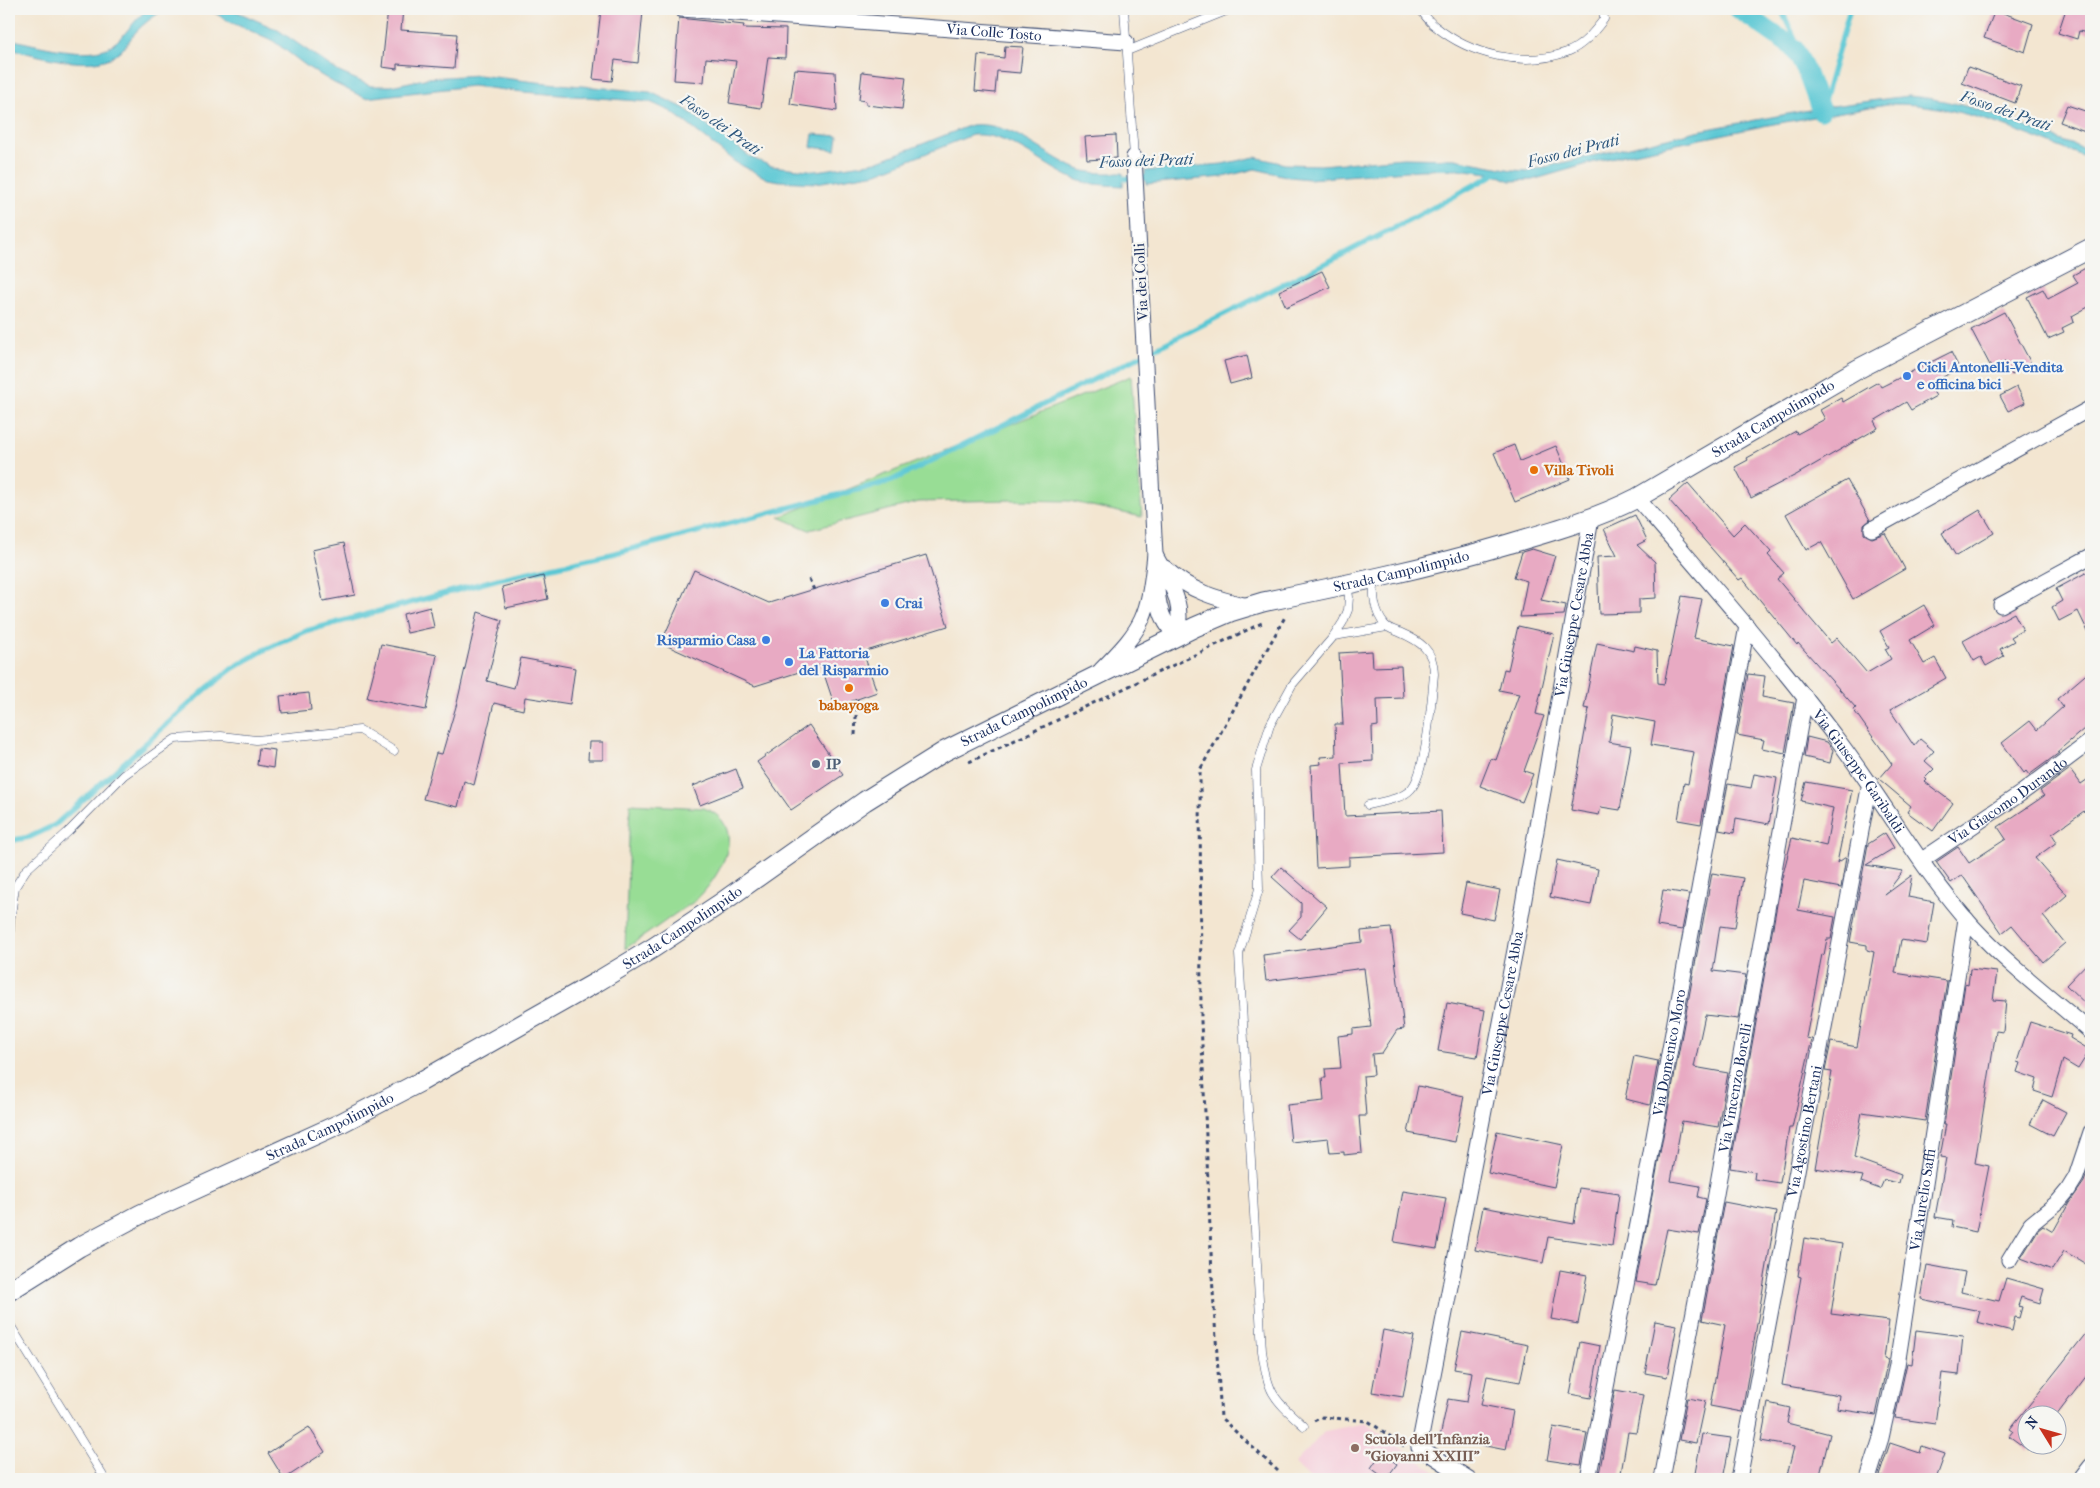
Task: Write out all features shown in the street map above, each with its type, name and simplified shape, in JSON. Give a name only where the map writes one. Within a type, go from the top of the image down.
[{"type":"street","name":"Via Colle Tosto","points":[[681,9],[1126,47]]},
{"type":"street","name":"Via dei Colli","points":[[1096,675],[1131,639],[1144,618],[1150,595],[1155,555],[1134,157]]},
{"type":"street","name":"Strada Campolimpido","points":[[9,1291],[108,1231],[311,1137],[390,1098],[570,997],[682,929],[865,801],[929,760],[987,728],[1176,636],[1248,606],[1468,556],[1592,519],[1637,498],[1858,368],[2091,248]]},
{"type":"street","points":[[1872,529],[2091,408]]},
{"type":"street","name":"Via Giuseppe Garibaldi","points":[[1637,498],[1805,697],[1870,783],[1922,860],[1966,919],[1990,944],[2091,1032]]},
{"type":"street","name":"Via Giuseppe Cesare Abba","points":[[1469,1479],[1419,1447],[1515,950],[1592,519]]},
{"type":"street","name":"Via dei Colli","points":[[1155,555],[1177,599],[1180,616],[1176,636]]},
{"type":"street","points":[[1155,555],[1173,576],[1192,589],[1212,597],[1248,606]]},
{"type":"street","points":[[2001,605],[2091,556]]},
{"type":"street","name":"Via Domenico Moro","points":[[1588,1479],[1637,1229],[1747,626]]},
{"type":"street","name":"Via Vincenzo Borelli","points":[[1662,1479],[1711,1222],[1805,697]]},
{"type":"street","name":"Via Giacomo Durando","points":[[1922,860],[2020,794],[2091,742]]},
{"type":"street","name":"Via Agostino Bertani","points":[[1740,1479],[1870,783]]},
{"type":"street","name":"Via Aurelio Saffi","points":[[1868,1479],[1881,1438],[1897,1365],[1966,919]]},
{"type":"street","points":[[2009,1260],[2031,1224],[2058,1202],[2068,1190],[2076,1177],[2091,1132]]},
{"type":"street","points":[[2081,1479],[2091,1466]]},
{"type":"lane","name":"Via dei Colli","points":[[1124,9],[1134,157]]},
{"type":"lane","points":[[1126,47],[1232,9]]},
{"type":"lane","points":[[1420,9],[1434,26],[1454,39],[1496,57],[1535,58],[1567,52],[1589,38],[1604,19],[1604,9]]},
{"type":"lane","points":[[1374,578],[1373,597],[1376,609],[1387,627]]},
{"type":"lane","points":[[1304,1426],[1278,1402],[1269,1389],[1262,1351],[1239,954],[1259,889],[1256,770],[1270,725],[1292,685],[1334,636],[1348,610],[1349,597],[1346,584]]},
{"type":"lane","points":[[1334,636],[1387,627],[1413,638],[1430,652],[1434,667],[1434,682],[1422,764],[1416,783],[1402,796],[1368,805]]},
{"type":"lane","points":[[9,955],[10,922],[15,887],[26,870],[69,831],[124,775],[175,739],[222,736],[256,740],[360,730],[394,752]]},
{"type":"lane","points":[[9,1323],[105,1479]]},
{"type":"path","points":[[809,579],[814,590]]},
{"type":"path","points":[[1278,1479],[1278,1471],[1221,1418],[1212,1275],[1201,1021],[1200,770],[1289,610]]},
{"type":"path","points":[[855,736],[857,699]]},
{"type":"path","points":[[1304,1426],[1322,1417],[1368,1421],[1408,1449]]},
{"type":"shaded area","name":"Scuola dell'Infanzia \"Giovanni XXIII\"","points":[[1365,1423],[1446,1479],[1310,1479],[1294,1464],[1325,1431]]},
{"type":"green space","points":[[1131,376],[1142,517],[1069,501],[1013,500],[919,502],[809,530],[779,517]]},
{"type":"green space","points":[[630,804],[704,808],[718,816],[726,826],[728,838],[727,851],[722,864],[715,877],[697,899],[625,949]]},
{"type":"water","points":[[148,9],[166,9],[142,26],[121,51],[110,58],[97,62],[51,59],[9,49],[9,39],[62,50],[90,52],[102,50],[117,41]]},
{"type":"water","points":[[208,9],[231,9],[278,30],[339,72],[371,86],[391,86],[429,78],[478,75],[650,92],[684,108],[752,158],[771,166],[817,171],[876,162],[971,125],[986,125],[1013,133],[1064,163],[1082,171],[1123,173],[1123,186],[1098,184],[1074,179],[1012,144],[986,135],[972,135],[877,173],[816,183],[768,179],[735,162],[670,111],[650,102],[472,86],[365,98],[309,68],[272,40],[230,22]]},
{"type":"water","points":[[1907,96],[1955,103],[1978,110],[2091,151],[2091,159],[1966,114],[1940,108],[1887,104],[1768,125],[1605,159],[1532,180],[1510,181],[1495,174],[1458,169],[1419,170],[1309,179],[1255,169],[1223,177],[1146,184],[1145,171],[1222,164],[1255,157],[1285,164],[1321,165],[1403,158],[1455,159],[1512,170],[1528,171],[1697,131],[1825,107]]},
{"type":"water","points":[[813,134],[838,136],[836,150],[811,147]]},
{"type":"building","points":[[388,9],[403,9],[401,30],[457,34],[454,68],[397,64],[397,69],[382,67]]},
{"type":"building","points":[[601,9],[643,11],[638,63],[615,60],[612,81],[593,79]]},
{"type":"building","points":[[2066,9],[2091,9],[2091,34],[2079,31],[2077,39],[2058,33]]},
{"type":"building","points":[[1995,10],[2033,24],[2025,52],[1984,38]]},
{"type":"building","points":[[679,18],[744,25],[743,28],[786,29],[785,58],[768,57],[761,108],[729,103],[736,61],[706,58],[704,82],[674,80]]},
{"type":"building","points":[[1005,46],[1023,47],[1020,73],[997,71],[995,93],[975,91],[978,55],[1004,58]]},
{"type":"building","points":[[1968,67],[2021,86],[2015,103],[1962,83]]},
{"type":"building","points":[[795,69],[835,72],[837,111],[790,104]]},
{"type":"building","points":[[862,72],[906,77],[902,109],[866,105],[866,101],[859,100]]},
{"type":"building","points":[[2067,105],[2091,113],[2091,133],[2060,122]]},
{"type":"building","points":[[1116,135],[1117,158],[1087,160],[1085,137]]},
{"type":"building","points":[[2091,265],[2091,308],[2090,306],[2072,316],[2074,322],[2062,328],[2064,332],[2048,339],[2027,297],[2043,289],[2048,299],[2078,283],[2073,275]]},
{"type":"building","points":[[1322,271],[1330,287],[1286,307],[1279,291]]},
{"type":"building","points":[[2004,312],[2032,365],[2012,375],[2005,362],[1992,369],[1971,329]]},
{"type":"building","points":[[1951,352],[1959,368],[1929,385],[1936,396],[1911,410],[1906,402],[1874,421],[1878,428],[1796,475],[1751,498],[1735,467],[1748,460],[1747,458],[1796,431],[1797,434],[1825,419],[1820,410],[1841,398],[1843,402],[1878,382],[1881,387]]},
{"type":"building","points":[[1247,355],[1252,378],[1230,384],[1224,361]]},
{"type":"building","points":[[2017,387],[2025,403],[2008,411],[2000,396]]},
{"type":"building","name":"Villa Tivoli","points":[[1514,445],[1520,461],[1556,446],[1570,479],[1515,502],[1494,453]]},
{"type":"building","points":[[1847,480],[1870,520],[1864,525],[1864,534],[1872,538],[1885,533],[1905,569],[1853,599],[1821,542],[1806,550],[1786,514]]},
{"type":"building","points":[[1688,483],[1733,535],[1745,523],[1771,552],[1768,555],[1784,573],[1777,579],[1831,643],[1837,638],[1867,673],[1891,659],[1885,649],[1889,647],[1880,631],[1924,605],[1935,625],[1910,640],[1924,664],[1935,658],[1946,678],[1890,710],[1914,746],[1920,739],[1934,751],[1925,761],[1934,769],[1925,778],[1927,780],[1925,782],[1953,803],[1933,831],[1907,812],[1911,806],[1879,779],[1892,764],[1853,709],[1856,708],[1798,643],[1797,645],[1742,578],[1739,580],[1669,500]]},
{"type":"building","points":[[1980,510],[1994,533],[1956,556],[1942,533]]},
{"type":"building","points":[[1635,515],[1647,540],[1637,545],[1655,562],[1656,598],[1639,599],[1639,613],[1599,614],[1597,557],[1617,556],[1604,529]]},
{"type":"building","points":[[344,543],[355,595],[323,601],[312,550]]},
{"type":"building","points":[[1532,549],[1555,556],[1541,600],[1566,605],[1564,615],[1520,617],[1527,581],[1514,577],[1522,552]]},
{"type":"building","points":[[926,555],[948,626],[863,652],[877,692],[835,707],[821,665],[755,686],[661,643],[694,570],[769,603]]},
{"type":"building","points":[[2091,570],[2091,638],[2078,611],[2059,621],[2052,607],[2062,601],[2056,589]]},
{"type":"building","points":[[543,576],[548,599],[506,608],[502,587]]},
{"type":"building","points":[[1682,596],[1702,599],[1694,638],[1734,646],[1701,824],[1678,820],[1684,783],[1688,784],[1694,752],[1651,745],[1655,722],[1613,714],[1609,742],[1631,746],[1620,810],[1601,807],[1599,815],[1571,810],[1589,709],[1584,708],[1597,643],[1634,651],[1635,646],[1657,651],[1658,683],[1664,684]]},
{"type":"building","points":[[430,607],[434,627],[407,633],[403,614]]},
{"type":"building","points":[[478,612],[502,620],[487,681],[514,688],[521,658],[575,668],[570,704],[525,697],[523,710],[494,703],[474,785],[464,781],[458,807],[423,799],[436,753],[442,754],[457,703]]},
{"type":"building","points":[[2014,613],[2023,630],[2011,637],[2014,641],[2000,649],[2004,656],[1986,666],[1981,657],[1974,661],[1963,641]]},
{"type":"building","points":[[1518,626],[1554,634],[1536,714],[1544,716],[1524,771],[1533,774],[1522,802],[1480,786],[1491,758],[1496,760],[1519,694],[1499,690],[1504,669],[1508,670]]},
{"type":"building","points":[[381,644],[437,655],[426,710],[367,698]]},
{"type":"building","points":[[1372,651],[1373,667],[1401,666],[1403,698],[1377,699],[1378,726],[1372,727],[1373,761],[1342,763],[1345,816],[1441,811],[1443,852],[1349,857],[1349,866],[1316,868],[1311,765],[1321,764],[1320,757],[1336,756],[1335,724],[1343,724],[1339,653]]},
{"type":"building","points":[[2091,670],[2091,723],[2057,752],[2059,753],[2029,775],[2026,771],[2024,773],[2002,743],[2030,721],[2037,730],[2063,707],[2057,699]]},
{"type":"building","points":[[1748,674],[1765,676],[1762,697],[1794,703],[1785,753],[1762,748],[1764,740],[1737,735]]},
{"type":"building","points":[[309,693],[311,710],[282,713],[280,696]]},
{"type":"building","points":[[809,725],[843,775],[791,810],[757,762]]},
{"type":"building","points":[[1807,737],[1827,742],[1833,750],[1830,763],[1804,757]]},
{"type":"building","points":[[589,742],[603,742],[603,760],[588,760]]},
{"type":"building","points":[[259,748],[275,750],[273,768],[257,765]]},
{"type":"building","points":[[736,769],[743,788],[700,805],[693,786]]},
{"type":"building","points":[[2070,769],[2081,784],[2091,777],[2091,806],[2052,834],[2057,842],[2035,858],[2067,895],[2043,916],[2065,943],[2043,962],[2012,925],[2002,933],[1962,875],[1951,883],[1936,862],[1958,847],[1969,863],[2006,839],[1998,827],[2044,796],[2040,791]]},
{"type":"building","points":[[1754,774],[1777,778],[1769,824],[1736,818],[1734,833],[1719,830],[1728,784],[1751,788]]},
{"type":"building","points":[[1806,782],[1852,790],[1837,863],[1846,857],[1841,888],[1804,881],[1798,910],[1835,917],[1831,939],[1827,939],[1824,955],[1822,954],[1806,1038],[1812,1039],[1792,1128],[1789,1128],[1780,1183],[1754,1179],[1755,1172],[1730,1168],[1781,882],[1792,838],[1826,846],[1833,808],[1801,801]]},
{"type":"building","points":[[1885,833],[1894,848],[1866,865],[1903,871],[1885,895],[1912,875],[1908,897],[1934,902],[1927,944],[1901,940],[1895,973],[1947,981],[1925,1121],[1862,1112],[1854,1158],[1901,1175],[1899,1183],[1884,1180],[1880,1189],[1861,1182],[1863,1176],[1815,1168],[1832,1072],[1825,1071],[1831,1042],[1857,1047],[1874,952],[1867,950],[1867,945],[1850,942],[1868,844]]},
{"type":"building","points":[[1557,860],[1598,869],[1591,905],[1550,897]]},
{"type":"building","points":[[1281,867],[1327,907],[1300,939],[1289,930],[1301,917],[1301,903],[1272,877]]},
{"type":"building","points":[[1712,873],[1743,878],[1735,928],[1720,926],[1713,971],[1746,975],[1738,1019],[1705,1015],[1694,1067],[1728,1073],[1718,1127],[1682,1121],[1671,1181],[1700,1186],[1698,1197],[1706,1199],[1699,1234],[1667,1229],[1655,1285],[1636,1282]]},
{"type":"building","points":[[1466,883],[1500,890],[1494,920],[1460,913]]},
{"type":"building","points":[[1663,890],[1689,894],[1682,930],[1657,926]]},
{"type":"building","points":[[1391,928],[1404,1029],[1397,1030],[1382,1053],[1372,1054],[1374,1075],[1363,1076],[1366,1116],[1359,1116],[1362,1153],[1344,1155],[1344,1152],[1330,1153],[1328,1138],[1291,1142],[1287,1105],[1324,1101],[1322,1078],[1326,1078],[1325,1069],[1341,1068],[1338,1036],[1353,1034],[1353,1029],[1371,1027],[1364,968],[1266,981],[1263,955],[1362,942],[1361,931]]},
{"type":"building","points":[[2091,959],[2091,1009],[2066,985]]},
{"type":"building","points":[[1970,969],[1997,972],[1993,1000],[2006,1001],[2003,1032],[1996,1031],[1975,1163],[1989,1166],[1976,1232],[1952,1227],[1953,1220],[1935,1217],[1946,1158],[1940,1157],[1946,1124],[1944,1124],[1965,984],[1968,985]]},
{"type":"building","points":[[1447,1003],[1485,1010],[1477,1057],[1438,1051]]},
{"type":"building","points":[[2030,1022],[2071,1035],[2070,1038],[2090,1050],[2078,1069],[2063,1060],[2052,1097],[2034,1091],[2037,1079],[2017,1072],[2020,1063],[2017,1062]]},
{"type":"building","points":[[1634,1056],[1658,1061],[1650,1105],[1625,1099]]},
{"type":"building","points":[[1418,1086],[1464,1096],[1455,1142],[1408,1133]]},
{"type":"building","points":[[2043,1100],[2066,1112],[2053,1136],[2030,1124]]},
{"type":"building","points":[[1497,1131],[1563,1145],[1554,1187],[1488,1173]]},
{"type":"building","points":[[2091,1163],[2091,1267],[2064,1251],[2052,1270],[2021,1258],[2038,1230],[2043,1226],[2053,1232],[2069,1203],[2084,1182]]},
{"type":"building","points":[[1579,1188],[1619,1194],[1612,1246],[1548,1237],[1543,1263],[1475,1250],[1483,1207],[1574,1224]]},
{"type":"building","points":[[1403,1191],[1446,1198],[1437,1249],[1394,1242]]},
{"type":"building","points":[[1724,1202],[1776,1212],[1742,1412],[1710,1406],[1725,1325],[1702,1320]]},
{"type":"building","points":[[1804,1238],[1842,1244],[1831,1314],[1889,1321],[1884,1359],[1888,1360],[1876,1415],[1837,1409],[1839,1395],[1782,1385],[1801,1277],[1798,1276]]},
{"type":"building","points":[[1927,1265],[1965,1272],[1961,1292],[1999,1301],[2006,1278],[2044,1289],[2040,1303],[2021,1297],[2018,1306],[2022,1307],[2019,1318],[2015,1317],[2012,1331],[1977,1322],[1980,1311],[1921,1299]]},
{"type":"building","points":[[1560,1270],[1587,1275],[1578,1324],[1551,1319]]},
{"type":"building","points":[[1655,1321],[1677,1325],[1667,1377],[1645,1373]]},
{"type":"building","points":[[2091,1327],[2091,1370],[2064,1406],[2028,1406]]},
{"type":"building","points":[[1383,1330],[1414,1336],[1403,1397],[1372,1392]]},
{"type":"building","points":[[1916,1330],[1963,1336],[1959,1375],[1942,1373],[1935,1424],[1895,1418],[1907,1363],[1912,1364]]},
{"type":"building","points":[[1462,1332],[1528,1345],[1520,1382],[1487,1376],[1481,1405],[1513,1411],[1506,1450],[1440,1437],[1448,1399],[1467,1402],[1472,1372],[1454,1369]]},
{"type":"building","points":[[1580,1342],[1600,1346],[1591,1398],[1570,1394]]},
{"type":"building","points":[[1615,1390],[1643,1395],[1636,1433],[1628,1432],[1620,1479],[1598,1479]]},
{"type":"building","points":[[1687,1398],[1705,1401],[1696,1443],[1679,1440]]},
{"type":"building","points":[[1768,1403],[1790,1408],[1787,1423],[1830,1434],[1819,1479],[1786,1479],[1794,1447],[1761,1441]]},
{"type":"building","points":[[2018,1419],[2018,1443],[2009,1436],[2013,1431],[2010,1429]]},
{"type":"building","points":[[309,1427],[325,1452],[284,1479],[268,1453]]},
{"type":"building","points":[[1553,1427],[1587,1433],[1581,1465],[1547,1460]]},
{"type":"building","points":[[1702,1434],[1731,1438],[1723,1479],[1694,1479]]},
{"type":"building","points":[[1890,1443],[1920,1453],[1922,1446],[1945,1454],[1936,1479],[1888,1479],[1879,1476]]},
{"type":"building","points":[[1381,1453],[1397,1464],[1386,1479],[1371,1468]]},
{"type":"waterway","points":[[1738,9],[1794,48],[1806,71],[1821,111]]},
{"type":"waterway","points":[[1781,9],[1795,39],[1794,48]]},
{"type":"waterway","points":[[1821,111],[1850,9]]},
{"type":"waterway","points":[[9,841],[30,837],[55,825],[206,689],[233,668],[264,650],[306,631],[498,579],[616,553],[891,481],[1318,267],[1500,171]]},
{"type":"waterway","name":"Fosso dei Prati","points":[[1115,179],[1153,177]]},
{"type":"place","name":"Cicli Antonelli-Vendita e officina bici","points":[[1907,376]]},
{"type":"place","name":"Villa Tivoli","points":[[1534,470]]},
{"type":"place","name":"Crai","points":[[885,603]]},
{"type":"place","name":"Risparmio Casa","points":[[766,640]]},
{"type":"place","name":"La Fattoria del Risparmio","points":[[789,662]]},
{"type":"place","name":"babayoga","points":[[849,688]]},
{"type":"place","name":"IP","points":[[816,764]]},
{"type":"place","name":"Scuola dell'Infanzia \"Giovanni XXIII\"","points":[[1355,1448]]}]
